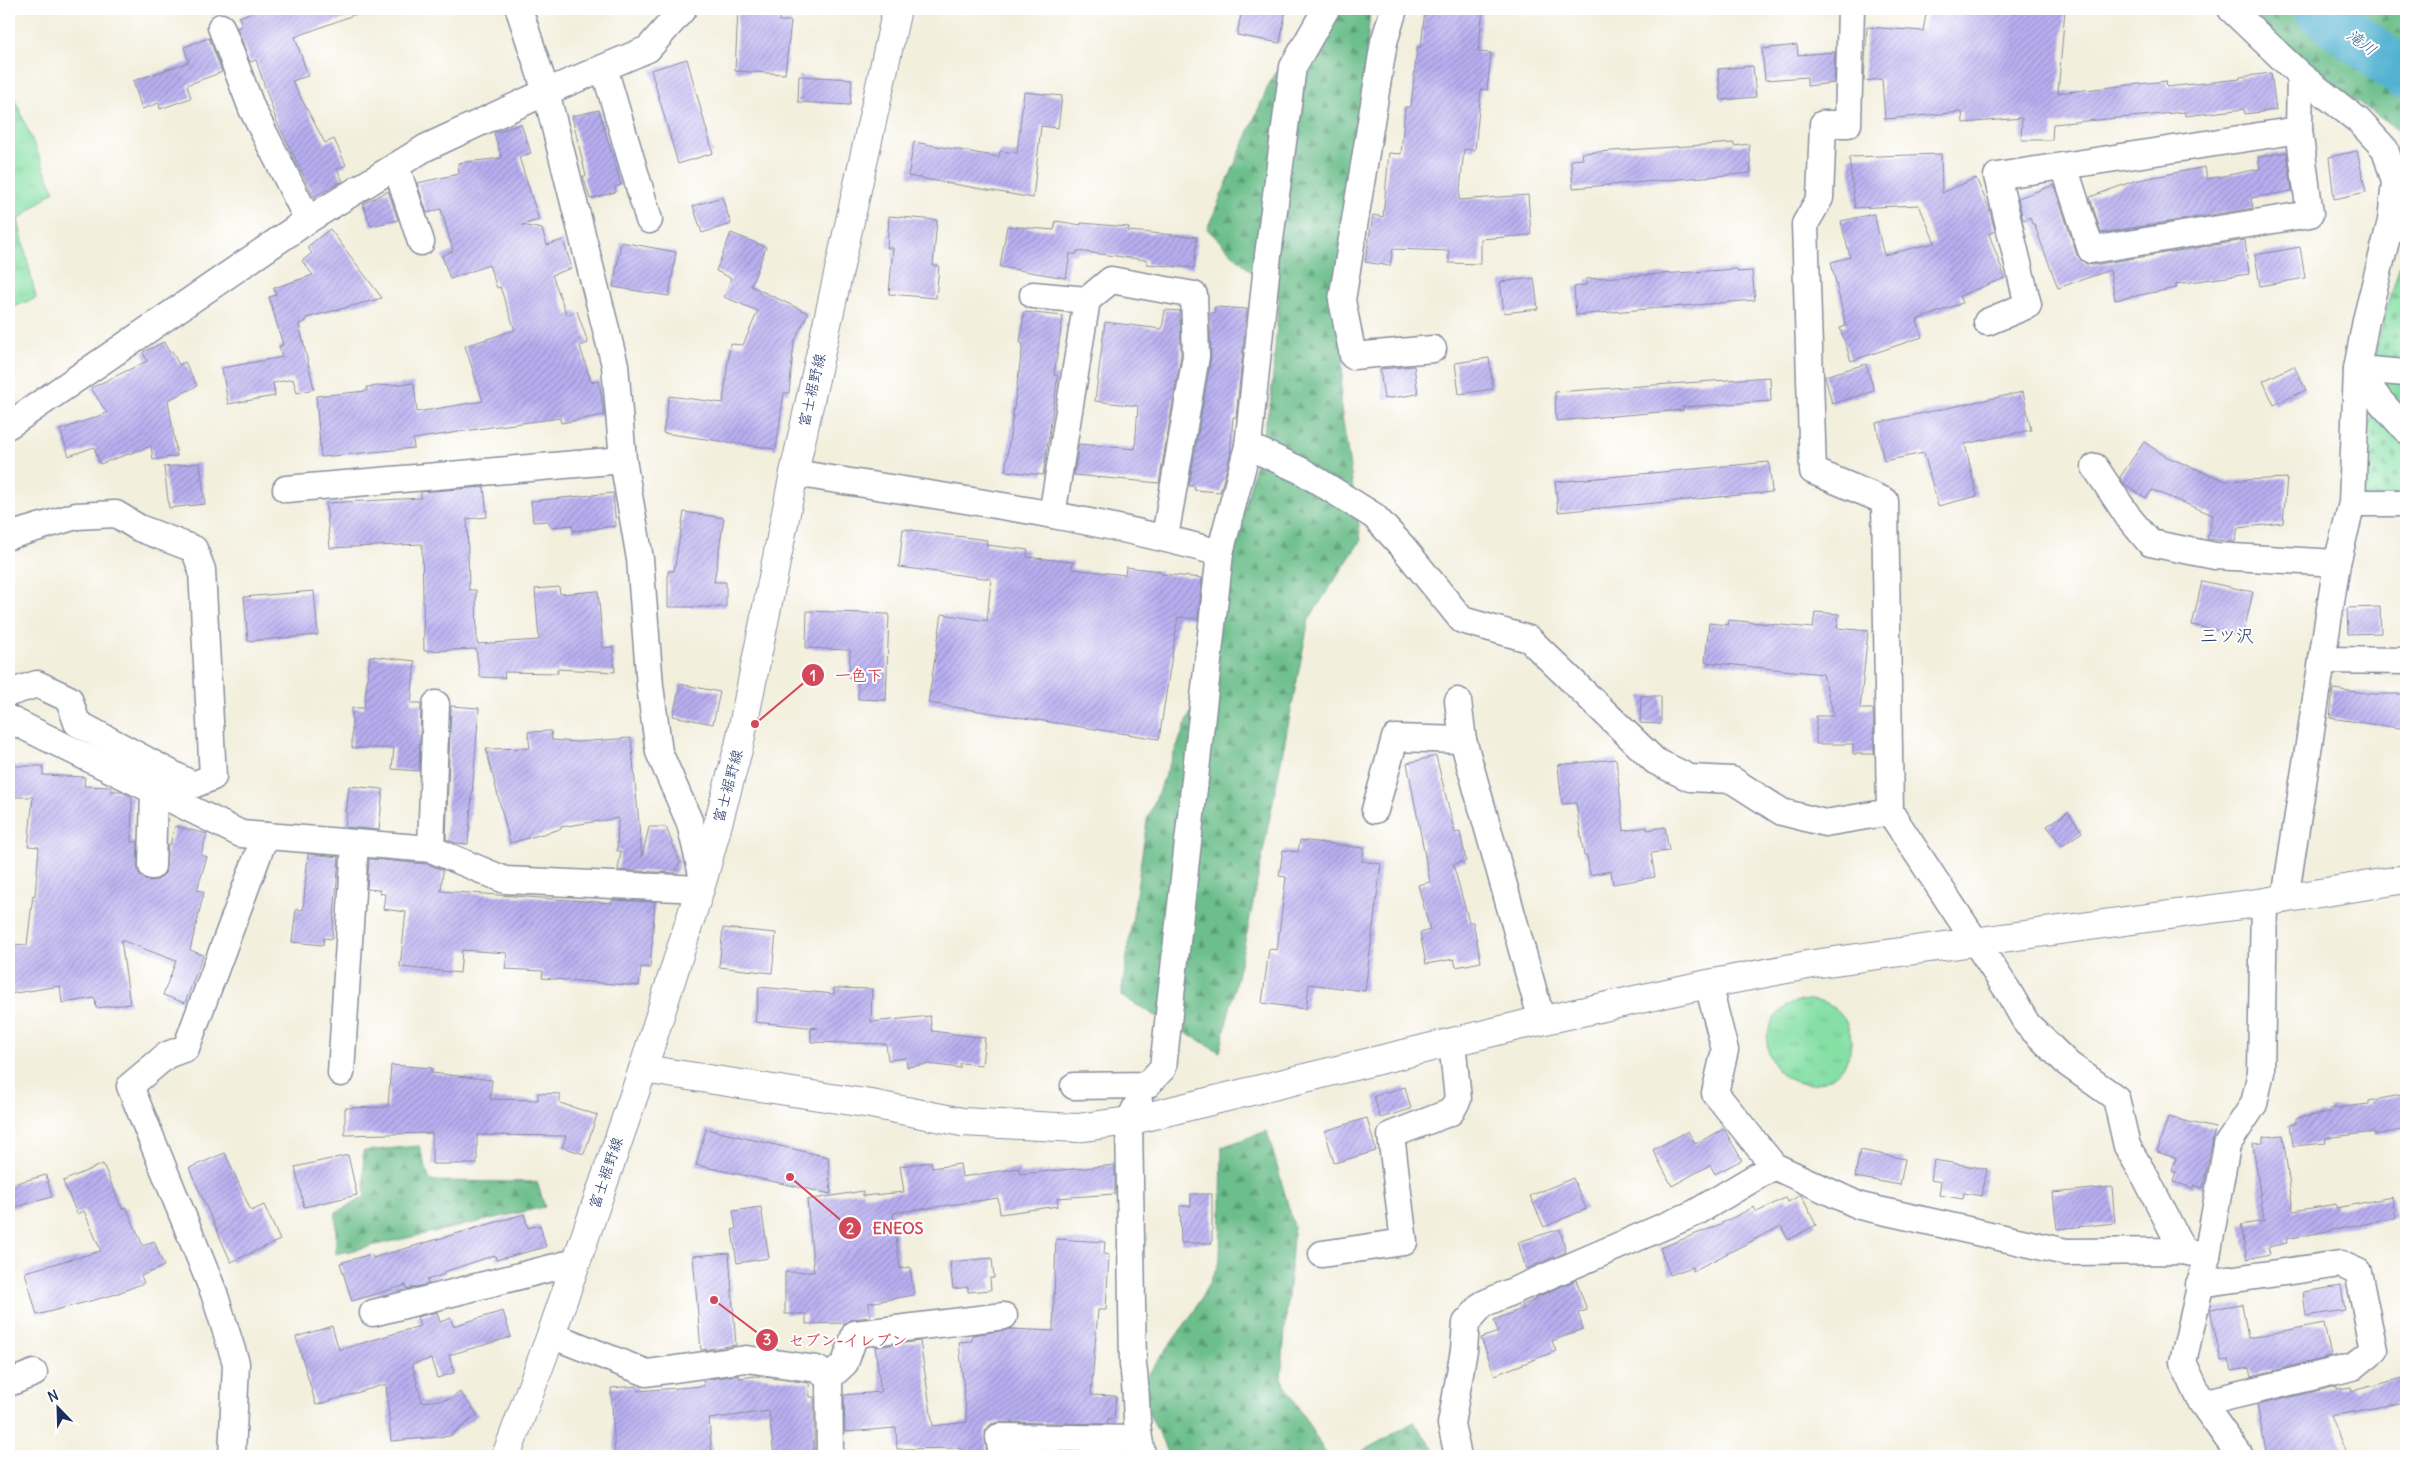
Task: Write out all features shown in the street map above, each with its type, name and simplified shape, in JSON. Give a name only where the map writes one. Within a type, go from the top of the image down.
[{"type":"street","points":[[9,719],[241,834],[431,849],[505,880],[702,884],[690,823],[659,752],[650,686],[640,559],[623,460],[615,365],[546,92],[519,9]]},
{"type":"street","points":[[9,424],[308,220],[425,148],[546,92],[648,49],[683,9]]},
{"type":"street","name":"富士裾野線","points":[[506,1456],[551,1335],[643,1069],[702,884],[739,746],[794,473],[897,9]]},
{"type":"street","points":[[1002,1456],[999,1437],[1094,1447],[1141,1448],[1134,1365],[1129,1121],[1147,1085],[1163,1068],[1220,552],[1248,446],[1268,256],[1293,67],[1326,9]]},
{"type":"street","points":[[1394,9],[1384,42],[1342,300],[1353,356],[1433,349]]},
{"type":"street","points":[[1851,9],[1848,124],[1823,124],[1820,198],[1805,224],[1813,471],[1885,501],[1890,812],[1976,941],[2027,1024],[2068,1064],[2116,1098],[2127,1146],[2195,1253]]},
{"type":"street","points":[[2231,9],[2300,75],[2359,121],[2385,149],[2395,182],[2391,221],[2366,320],[2357,369],[2352,503],[2337,563],[2322,660],[2274,901],[2260,1072],[2254,1104],[2227,1145],[2195,1253],[2199,1284],[2182,1362],[2202,1403],[2226,1433],[2240,1456]]},
{"type":"street","points":[[221,27],[252,109],[308,220]]},
{"type":"street","points":[[604,68],[649,220]]},
{"type":"street","points":[[2064,166],[2091,250],[2310,214],[2299,130],[2300,75]]},
{"type":"street","points":[[1987,322],[2028,305],[1997,176],[2299,130]]},
{"type":"street","points":[[396,166],[421,242]]},
{"type":"street","points":[[1052,515],[1087,300],[1111,280],[1194,295],[1196,356],[1164,537]]},
{"type":"street","points":[[1033,295],[1087,300]]},
{"type":"street","points":[[2357,369],[2406,373]]},
{"type":"street","points":[[2357,369],[2380,401],[2406,430]]},
{"type":"street","points":[[1248,446],[1302,471],[1374,516],[1402,546],[1462,620],[1529,639],[1655,761],[1690,778],[1732,780],[1782,812],[1825,823],[1890,812]]},
{"type":"street","points":[[286,489],[623,460]]},
{"type":"street","points":[[2095,467],[2129,518],[2150,543],[2215,556],[2337,563]]},
{"type":"street","points":[[794,473],[1052,515],[1164,537],[1220,552]]},
{"type":"street","points":[[2352,503],[2406,503]]},
{"type":"street","points":[[9,536],[76,516],[116,514],[139,528],[194,549],[202,570],[213,777],[193,786],[76,724],[69,699],[37,684],[12,692],[9,690]]},
{"type":"street","points":[[2322,660],[2406,661]]},
{"type":"street","points":[[1458,701],[1463,740],[1542,1021]]},
{"type":"street","points":[[431,849],[436,704]]},
{"type":"street","points":[[1375,810],[1395,738],[1463,740]]},
{"type":"street","points":[[152,866],[154,791]]},
{"type":"street","points":[[232,1456],[236,1363],[214,1293],[130,1086],[168,1055],[186,1048],[265,836]]},
{"type":"street","points":[[341,1073],[355,843]]},
{"type":"street","points":[[643,1069],[871,1104],[962,1122],[1077,1128],[1129,1121],[1542,1021],[1708,984],[1813,964],[2274,901],[2406,878]]},
{"type":"street","points":[[1708,984],[1725,1050],[1715,1093],[1774,1166],[1860,1206],[2066,1252],[2195,1253]]},
{"type":"street","points":[[1322,1254],[1404,1242],[1391,1135],[1452,1112],[1458,1099],[1452,1042]]},
{"type":"street","points":[[1074,1086],[1147,1085]]},
{"type":"street","points":[[1458,1456],[1451,1424],[1464,1350],[1466,1322],[1483,1304],[1695,1213],[1774,1166]]},
{"type":"street","points":[[373,1314],[575,1262]]},
{"type":"street","points":[[2199,1284],[2340,1264],[2358,1272],[2374,1350],[2353,1368],[2202,1403]]},
{"type":"street","points":[[830,1456],[829,1378],[845,1363],[855,1334],[1004,1316]]},
{"type":"street","points":[[551,1335],[647,1373],[746,1359],[817,1368],[829,1378]]},
{"type":"street","points":[[9,1383],[34,1373]]},
{"type":"green space","points":[[1318,9],[1370,9],[1340,402],[1361,540],[1309,619],[1248,928],[1220,1052],[1121,996],[1147,820],[1207,672],[1197,652],[1236,544],[1271,400],[1279,299],[1207,229],[1270,82]]},
{"type":"green space","points":[[2252,9],[2393,9],[2406,14],[2406,136],[2283,49]]},
{"type":"green space","points":[[9,86],[54,191],[18,220],[36,298],[9,309]]},
{"type":"green space","points":[[2406,243],[2406,497],[2360,497],[2376,379],[2377,344]]},
{"type":"green space","points":[[1809,1000],[1825,1003],[1839,1012],[1848,1026],[1851,1042],[1848,1058],[1839,1072],[1825,1081],[1809,1084],[1793,1081],[1779,1072],[1770,1058],[1767,1042],[1770,1026],[1779,1012],[1793,1003]]},
{"type":"green space","points":[[1267,1131],[1294,1226],[1281,1378],[1327,1456],[1170,1456],[1137,1390],[1195,1310],[1220,1261],[1222,1147]]},
{"type":"green space","points":[[419,1146],[430,1181],[537,1182],[545,1207],[336,1254],[336,1212],[365,1197],[363,1151]]},
{"type":"green space","points":[[1414,1422],[1439,1456],[1354,1456]]},
{"type":"building","points":[[260,9],[364,9],[364,11],[295,37],[308,76],[292,81],[325,143],[334,139],[346,165],[337,169],[343,181],[314,197],[276,120],[256,60],[250,62],[237,28],[242,26],[239,17]]},
{"type":"building","points":[[738,9],[781,9],[779,21],[791,21],[785,74],[735,71]]},
{"type":"building","points":[[1242,9],[1286,9],[1280,43],[1237,35]]},
{"type":"building","points":[[1425,9],[1483,9],[1478,52],[1491,53],[1487,90],[1481,89],[1475,150],[1464,149],[1459,200],[1528,195],[1531,235],[1481,239],[1481,264],[1449,263],[1449,251],[1393,249],[1390,266],[1365,262],[1373,215],[1383,217],[1389,153],[1401,154],[1405,107],[1411,107],[1417,47],[1421,47]]},
{"type":"building","points":[[1927,9],[2065,9],[2058,93],[2166,81],[2167,87],[2240,79],[2240,77],[2271,73],[2276,110],[2245,114],[2244,109],[2185,116],[2185,112],[2053,124],[2052,140],[2021,140],[2022,118],[1963,123],[1962,112],[1885,119],[1882,79],[1864,81],[1867,27],[1923,31]]},
{"type":"building","points":[[209,38],[222,72],[187,85],[191,98],[160,109],[159,103],[142,109],[133,81],[189,62],[184,47]]},
{"type":"building","points":[[1797,45],[1798,55],[1835,52],[1834,83],[1807,86],[1807,77],[1765,80],[1762,49]]},
{"type":"building","points":[[687,59],[713,153],[678,164],[651,70]]},
{"type":"building","points":[[1753,66],[1756,97],[1721,100],[1718,69]]},
{"type":"building","points":[[799,76],[852,79],[850,105],[798,102]]},
{"type":"building","points":[[1024,92],[1062,96],[1058,128],[1041,126],[1033,198],[908,176],[914,142],[999,157],[1000,151],[1017,153]]},
{"type":"building","points":[[599,110],[621,185],[615,187],[616,192],[590,199],[583,176],[586,176],[572,116]]},
{"type":"building","points":[[521,124],[531,153],[519,157],[539,220],[522,225],[542,229],[547,245],[563,240],[572,268],[552,275],[567,315],[577,311],[588,343],[580,346],[591,382],[599,380],[604,415],[561,423],[560,418],[413,439],[414,448],[321,457],[316,396],[367,391],[367,387],[414,383],[417,412],[483,401],[465,346],[515,330],[500,287],[497,288],[489,265],[450,279],[442,256],[453,251],[441,209],[427,213],[417,183],[459,174],[458,163],[502,158],[494,133]]},
{"type":"building","points":[[1734,143],[1734,146],[1749,144],[1751,173],[1573,188],[1571,160],[1583,159],[1582,153]]},
{"type":"building","points":[[2357,151],[2366,192],[2334,199],[2329,157]]},
{"type":"building","points":[[2287,152],[2292,191],[2251,198],[2253,208],[2101,233],[2090,197],[2134,181],[2205,167],[2207,179],[2260,169],[2258,157]]},
{"type":"building","points":[[1941,154],[1942,193],[1976,178],[1989,208],[1995,231],[1989,234],[2005,278],[1959,296],[1962,303],[1917,320],[1922,337],[1851,361],[1840,328],[1846,326],[1831,262],[1850,257],[1841,221],[1874,214],[1884,255],[1935,243],[1919,205],[1855,208],[1849,157]]},
{"type":"building","points":[[2054,185],[2077,255],[2086,264],[2093,265],[2245,240],[2249,274],[2176,284],[2176,288],[2115,300],[2110,270],[2058,288],[2034,224],[2032,224],[2030,217],[2023,220],[2018,198]]},
{"type":"building","points":[[388,191],[398,220],[371,226],[363,204]]},
{"type":"building","points":[[722,197],[731,224],[702,233],[693,206]]},
{"type":"building","points":[[889,216],[937,220],[933,266],[939,266],[936,298],[889,294],[893,248],[887,248]]},
{"type":"building","points":[[1056,221],[1081,225],[1081,223],[1129,227],[1128,231],[1197,237],[1194,268],[1147,264],[1147,260],[1077,251],[1077,254],[1070,254],[1066,278],[1000,267],[1007,226],[1054,230]]},
{"type":"building","points":[[330,229],[382,298],[306,318],[306,321],[299,324],[314,389],[297,393],[293,379],[273,383],[275,396],[228,404],[222,368],[282,357],[279,346],[283,345],[269,297],[276,295],[274,288],[313,275],[302,261],[312,253],[307,247]]},
{"type":"building","points":[[731,233],[766,247],[751,286],[808,313],[794,342],[789,393],[784,393],[776,449],[663,433],[669,396],[723,403],[730,344],[743,345],[758,311],[724,297],[731,278],[716,271]]},
{"type":"building","points":[[621,242],[676,252],[669,296],[613,287]]},
{"type":"building","points":[[2300,247],[2305,278],[2260,286],[2255,255]]},
{"type":"building","points":[[1737,269],[1738,272],[1752,271],[1755,300],[1576,315],[1574,287],[1586,285],[1586,279]]},
{"type":"building","points":[[1534,278],[1538,309],[1504,313],[1500,282]]},
{"type":"building","points":[[1215,307],[1247,309],[1236,417],[1233,417],[1230,456],[1220,492],[1194,490],[1195,486],[1189,486],[1211,358],[1210,313],[1214,313]]},
{"type":"building","points":[[1165,310],[1180,311],[1181,355],[1159,483],[1074,475],[1079,444],[1135,449],[1138,406],[1095,401],[1105,322],[1162,329]]},
{"type":"building","points":[[1024,312],[1063,316],[1054,375],[1058,376],[1043,475],[1005,471],[1023,343],[1020,343]]},
{"type":"building","points":[[164,342],[169,352],[172,351],[179,365],[185,362],[197,386],[168,400],[177,456],[153,460],[151,446],[100,464],[94,447],[69,456],[60,430],[107,413],[91,388],[147,361],[143,352]]},
{"type":"building","points":[[1489,358],[1493,389],[1459,394],[1455,363]]},
{"type":"building","points":[[1866,364],[1874,391],[1832,404],[1825,376]]},
{"type":"building","points":[[1414,366],[1418,394],[1384,399],[1380,369]]},
{"type":"building","points":[[2294,366],[2306,390],[2274,405],[2263,381]]},
{"type":"building","points":[[1770,377],[1771,401],[1683,407],[1683,410],[1556,421],[1555,392]]},
{"type":"building","points":[[2023,392],[2031,430],[1965,444],[1977,496],[1938,506],[1924,453],[1884,461],[1876,423]]},
{"type":"building","points":[[2144,442],[2165,456],[2225,481],[2287,478],[2283,523],[2238,528],[2235,542],[2207,539],[2213,515],[2152,490],[2146,498],[2123,483],[2120,477]]},
{"type":"building","points":[[1769,462],[1772,492],[1558,512],[1555,482]]},
{"type":"building","points":[[200,463],[205,504],[169,508],[164,467]]},
{"type":"building","points":[[484,487],[487,517],[467,519],[469,590],[476,590],[477,644],[539,640],[535,589],[559,587],[560,594],[598,591],[603,648],[613,647],[615,672],[557,669],[558,673],[504,672],[505,678],[480,677],[476,649],[424,651],[422,544],[330,548],[326,503],[421,498],[421,492]]},
{"type":"building","points":[[613,493],[616,526],[573,531],[572,525],[551,527],[548,521],[533,522],[531,501]]},
{"type":"building","points":[[684,512],[724,518],[714,582],[726,582],[726,607],[668,607],[668,571],[674,571]]},
{"type":"building","points":[[903,529],[987,540],[986,545],[1028,550],[1027,557],[1073,562],[1072,569],[1125,575],[1126,567],[1161,571],[1161,574],[1202,578],[1198,619],[1178,617],[1159,739],[928,703],[942,614],[987,621],[991,579],[899,567]]},
{"type":"building","points":[[2202,581],[2253,592],[2243,636],[2192,625]]},
{"type":"building","points":[[314,591],[318,635],[248,641],[244,597]]},
{"type":"building","points":[[2380,607],[2381,633],[2348,634],[2347,608]]},
{"type":"building","points":[[807,611],[889,614],[886,700],[858,699],[858,678],[849,678],[850,650],[806,648]]},
{"type":"building","points":[[1815,612],[1839,614],[1837,628],[1868,631],[1860,709],[1873,709],[1874,754],[1853,754],[1853,744],[1816,744],[1816,716],[1834,716],[1823,674],[1705,662],[1709,623],[1727,625],[1728,620],[1813,628]]},
{"type":"building","points":[[370,656],[415,661],[411,703],[421,703],[419,771],[392,769],[394,748],[352,748],[352,708],[364,708]]},
{"type":"building","points":[[680,684],[720,692],[713,724],[673,716]]},
{"type":"building","points":[[2333,689],[2374,694],[2406,694],[2406,729],[2330,718]]},
{"type":"building","points":[[1641,696],[1661,696],[1661,724],[1640,723]]},
{"type":"building","points":[[451,706],[479,708],[468,844],[456,843],[446,839]]},
{"type":"building","points":[[551,731],[552,740],[577,742],[631,738],[642,857],[649,827],[666,827],[680,862],[675,873],[618,870],[621,851],[617,851],[618,818],[561,827],[561,829],[510,843],[486,749],[530,748],[528,732]]},
{"type":"building","points":[[1436,756],[1455,833],[1460,832],[1466,861],[1453,864],[1469,922],[1473,922],[1481,962],[1456,967],[1454,959],[1426,964],[1420,933],[1430,930],[1418,885],[1430,882],[1407,763]]},
{"type":"building","points":[[1616,759],[1624,831],[1647,827],[1647,830],[1665,827],[1669,851],[1651,853],[1655,877],[1613,884],[1611,871],[1590,875],[1587,856],[1584,856],[1576,803],[1562,804],[1558,765]]},
{"type":"building","points":[[10,766],[43,766],[43,775],[85,777],[84,786],[111,787],[111,791],[120,791],[132,797],[131,842],[138,842],[137,866],[139,874],[145,879],[151,881],[159,879],[165,873],[168,844],[170,845],[175,826],[207,834],[201,855],[207,857],[197,890],[204,892],[190,950],[203,955],[185,1003],[163,995],[176,961],[121,940],[130,1004],[96,1008],[95,998],[62,1003],[60,986],[9,994],[9,944],[27,945],[33,895],[35,896],[39,847],[28,846],[33,797],[10,797]]},
{"type":"building","points":[[349,786],[383,789],[379,830],[345,827]]},
{"type":"building","points":[[2068,812],[2082,832],[2062,846],[2047,826]]},
{"type":"building","points":[[1300,840],[1364,848],[1362,861],[1381,864],[1365,991],[1309,984],[1306,1009],[1262,1003],[1269,949],[1277,950],[1286,877],[1279,876],[1283,850],[1298,852]]},
{"type":"building","points":[[308,854],[339,857],[332,939],[324,938],[323,945],[292,942],[296,909],[303,910]]},
{"type":"building","points":[[369,859],[427,864],[443,870],[441,891],[612,903],[612,900],[655,902],[650,968],[641,967],[639,986],[542,978],[543,971],[505,969],[507,953],[462,950],[460,973],[400,967],[406,912],[383,909],[385,894],[379,893],[380,890],[367,889]]},
{"type":"building","points":[[723,928],[776,933],[772,973],[719,967]]},
{"type":"building","points":[[759,987],[834,994],[834,988],[872,989],[871,1022],[930,1016],[932,1031],[985,1038],[982,1065],[960,1063],[960,1068],[929,1064],[907,1067],[906,1058],[888,1060],[886,1044],[811,1042],[811,1029],[818,1028],[755,1022]]},
{"type":"building","points":[[391,1065],[432,1068],[432,1073],[492,1080],[490,1099],[538,1100],[538,1093],[560,1094],[560,1103],[597,1115],[584,1154],[562,1147],[566,1136],[477,1135],[477,1164],[432,1164],[432,1133],[345,1135],[345,1108],[388,1107]]},
{"type":"building","points":[[1405,1087],[1411,1109],[1380,1118],[1374,1096]]},
{"type":"building","points":[[2406,1094],[2406,1129],[2375,1135],[2374,1132],[2325,1138],[2326,1143],[2293,1146],[2290,1124],[2296,1123],[2296,1118],[2330,1113],[2329,1109],[2369,1104],[2369,1101]]},
{"type":"building","points":[[2168,1117],[2215,1128],[2203,1188],[2194,1185],[2194,1188],[2173,1182],[2176,1172],[2172,1171],[2176,1158],[2157,1152]]},
{"type":"building","points":[[1367,1118],[1376,1151],[1334,1163],[1325,1131]]},
{"type":"building","points":[[706,1129],[828,1157],[831,1194],[696,1165]]},
{"type":"building","points":[[1724,1129],[1742,1160],[1715,1174],[1710,1165],[1672,1186],[1653,1150],[1688,1131],[1695,1144]]},
{"type":"building","points":[[2283,1135],[2293,1211],[2336,1204],[2336,1208],[2392,1197],[2396,1218],[2286,1239],[2287,1243],[2268,1247],[2270,1254],[2247,1259],[2241,1225],[2264,1221],[2253,1144],[2263,1143],[2263,1137]]},
{"type":"building","points":[[1860,1150],[1905,1159],[1900,1185],[1855,1177]]},
{"type":"building","points":[[225,1153],[251,1211],[264,1205],[280,1240],[231,1262],[189,1168]]},
{"type":"building","points":[[348,1155],[357,1195],[304,1207],[295,1167]]},
{"type":"building","points":[[1934,1160],[1987,1169],[1982,1196],[1964,1193],[1963,1199],[1939,1195],[1941,1182],[1931,1180]]},
{"type":"building","points":[[931,1162],[932,1168],[960,1164],[962,1177],[1019,1168],[1020,1174],[1115,1165],[1115,1194],[1057,1198],[1058,1206],[1000,1214],[998,1198],[893,1213],[900,1269],[910,1267],[914,1295],[869,1303],[870,1317],[853,1319],[845,1323],[806,1324],[806,1314],[785,1314],[785,1272],[814,1272],[807,1200],[863,1191],[863,1196],[904,1192],[900,1166]]},
{"type":"building","points":[[103,1164],[122,1209],[126,1207],[143,1246],[154,1241],[164,1266],[141,1276],[144,1283],[113,1295],[37,1315],[25,1272],[101,1251],[84,1211],[77,1214],[63,1181]]},
{"type":"building","points":[[46,1175],[52,1197],[9,1209],[9,1185]]},
{"type":"building","points":[[1573,1178],[1586,1209],[1544,1227],[1530,1196]]},
{"type":"building","points":[[2112,1187],[2115,1223],[2057,1229],[2053,1193]]},
{"type":"building","points":[[1191,1194],[1212,1194],[1212,1243],[1181,1243],[1180,1206],[1191,1206]]},
{"type":"building","points":[[1801,1195],[1816,1225],[1788,1240],[1781,1226],[1693,1271],[1692,1267],[1670,1275],[1660,1248],[1714,1227],[1754,1207],[1757,1212],[1785,1198],[1788,1202]]},
{"type":"building","points":[[761,1207],[769,1258],[737,1263],[732,1230],[736,1229],[733,1211]]},
{"type":"building","points":[[524,1214],[528,1228],[540,1225],[546,1247],[496,1260],[495,1255],[444,1272],[445,1274],[427,1280],[429,1284],[407,1289],[406,1285],[352,1301],[340,1263],[371,1254],[373,1258]]},
{"type":"building","points":[[1560,1229],[1566,1252],[1526,1269],[1518,1242]]},
{"type":"building","points":[[1056,1239],[1105,1242],[1104,1254],[1109,1255],[1106,1310],[1098,1310],[1091,1395],[1116,1396],[1114,1419],[1108,1419],[1107,1424],[999,1422],[991,1424],[985,1431],[987,1456],[961,1456],[960,1448],[897,1449],[896,1428],[845,1432],[844,1395],[881,1392],[875,1347],[920,1341],[933,1426],[967,1422],[959,1342],[972,1341],[972,1335],[1011,1329],[1053,1331]]},
{"type":"building","points":[[729,1253],[736,1345],[701,1350],[693,1256]]},
{"type":"building","points":[[992,1258],[994,1278],[990,1278],[991,1290],[968,1292],[968,1287],[953,1289],[950,1262]]},
{"type":"building","points":[[1576,1280],[1587,1310],[1578,1313],[1583,1329],[1552,1341],[1556,1351],[1495,1375],[1481,1338],[1498,1332],[1494,1320],[1524,1308],[1522,1305]]},
{"type":"building","points":[[2341,1286],[2345,1310],[2306,1316],[2303,1292]]},
{"type":"building","points":[[2242,1304],[2248,1338],[2324,1323],[2331,1357],[2251,1376],[2249,1368],[2232,1371],[2229,1360],[2221,1361],[2210,1309]]},
{"type":"building","points":[[503,1311],[511,1337],[449,1355],[454,1373],[437,1378],[431,1359],[412,1364],[422,1402],[450,1399],[460,1392],[478,1415],[450,1436],[391,1441],[386,1384],[316,1405],[296,1337],[332,1326],[339,1350],[420,1326],[417,1317],[437,1312],[440,1322],[451,1318],[453,1326]]},
{"type":"building","points":[[739,1375],[739,1378],[756,1376],[809,1383],[810,1397],[814,1397],[814,1456],[774,1456],[769,1411],[709,1419],[712,1456],[615,1456],[611,1388],[637,1386],[638,1391],[704,1386],[703,1380]]},
{"type":"building","points":[[2403,1378],[2406,1402],[2331,1416],[2347,1456],[2267,1456],[2257,1405],[2337,1386],[2337,1389],[2351,1387],[2352,1391]]},
{"type":"building","points":[[1017,1452],[1076,1453],[1076,1456],[1017,1456]]},
{"type":"waterway","name":"滝川","points":[[2318,9],[2406,76]]},
{"type":"place","name":"一色下","points":[[755,724]]},
{"type":"place","name":"ENEOS","points":[[790,1177]]},
{"type":"place","name":"セブン-イレブン","points":[[714,1300]]},
{"type":"district","name":"三ツ沢","points":[[2227,636]]}]
